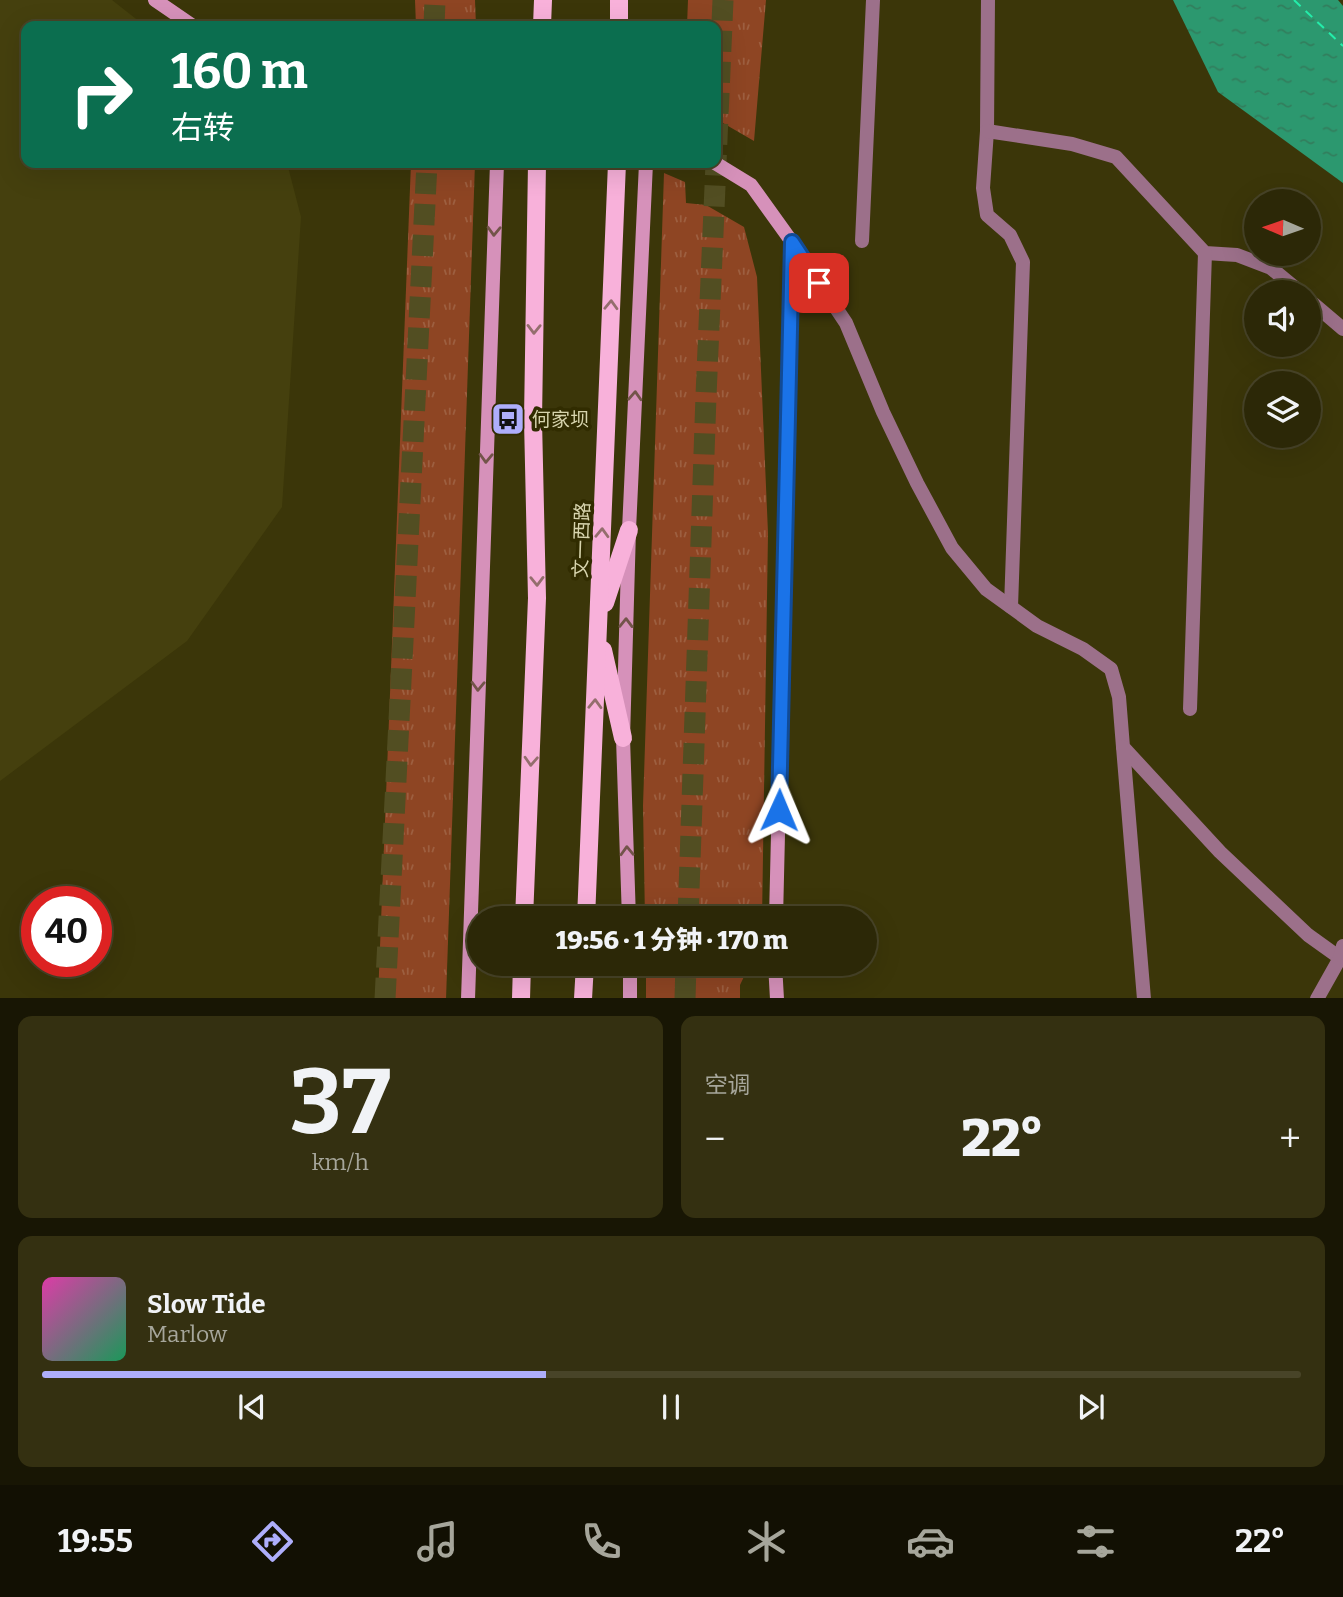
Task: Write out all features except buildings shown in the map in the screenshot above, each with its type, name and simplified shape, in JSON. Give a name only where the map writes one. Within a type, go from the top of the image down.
[{"type":"main road","points":[[155,0],[186,21]]},
{"type":"main road","points":[[542,21],[543,0]]},
{"type":"main road","points":[[619,0],[619,21]]},
{"type":"main road","points":[[721,167],[751,186],[792,242],[776,906]]},
{"type":"main road","points":[[468,998],[497,168]]},
{"type":"main road","points":[[525,906],[537,598],[533,420],[537,168]]},
{"type":"main road","name":"文一西路","points":[[587,906],[617,168]]},
{"type":"main road","points":[[629,906],[623,738],[629,530],[646,168]]},
{"type":"main road","points":[[623,738],[598,626],[629,530]]},
{"type":"main road","points":[[521,998],[522,976]]},
{"type":"main road","points":[[583,998],[584,976]]},
{"type":"main road","points":[[630,976],[630,998]]},
{"type":"main road","points":[[776,976],[777,998]]},
{"type":"street","points":[[862,241],[873,0]]},
{"type":"street","points":[[988,0],[987,131],[983,188],[987,215],[1010,235],[1023,262],[1011,607]]},
{"type":"street","points":[[987,131],[1072,144],[1116,157],[1205,253],[1237,255],[1271,268],[1286,280]]},
{"type":"street","points":[[792,242],[846,323],[883,412],[952,548],[986,589],[1037,626],[1083,649],[1111,669],[1119,697],[1144,998]]},
{"type":"street","points":[[1189,709],[1205,253]]},
{"type":"street","points":[[1321,310],[1343,329]]},
{"type":"street","points":[[1123,747],[1220,852],[1308,935],[1342,954],[1318,998]]},
{"type":"shaded area","points":[[0,0],[112,0],[139,21],[21,21],[21,168],[288,168],[301,217],[282,507],[187,641],[0,781]]},
{"type":"green space","points":[[415,0],[475,0],[476,21],[416,21]]},
{"type":"green space","points":[[688,0],[766,0],[754,141],[721,122],[721,21],[687,21]]},
{"type":"green space","points":[[411,168],[475,168],[446,998],[378,998]]},
{"type":"green space","points":[[664,173],[685,182],[686,203],[706,205],[744,227],[757,277],[768,533],[762,906],[645,906],[643,806]]},
{"type":"green space","points":[[646,976],[744,976],[740,985],[740,998],[646,998]]},
{"type":"water","points":[[1173,0],[1338,0],[1343,6],[1343,183],[1218,92]]},
{"type":"ferry route","points":[[1294,0],[1343,46]]},
{"type":"tunnel","points":[[434,21],[435,0]]},
{"type":"tunnel","points":[[721,47],[723,0]]},
{"type":"tunnel","points":[[385,998],[427,168]]},
{"type":"tunnel","points":[[688,906],[716,168]]},
{"type":"tunnel","points":[[685,998],[686,976]]},
{"type":"place","name":"何家坝","points":[[508,419]]},
{"type":"route","points":[[779,810],[792,242],[819,283]]}]
